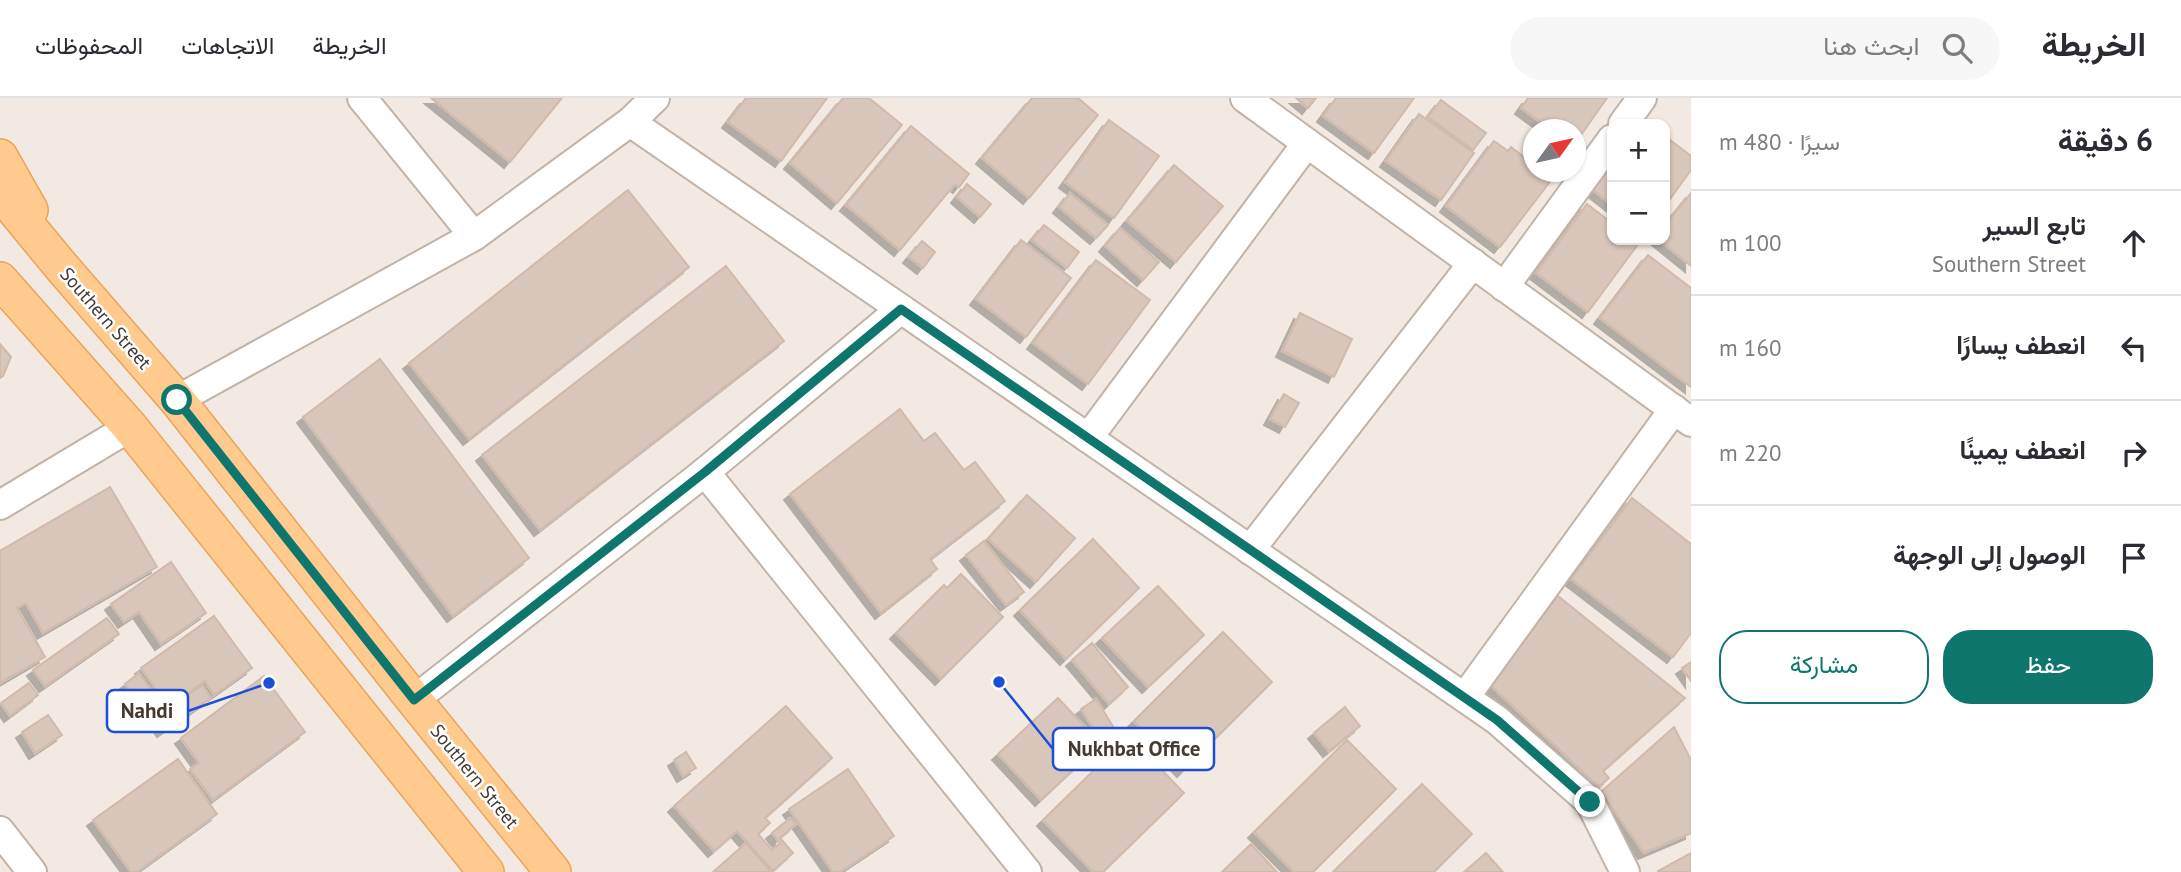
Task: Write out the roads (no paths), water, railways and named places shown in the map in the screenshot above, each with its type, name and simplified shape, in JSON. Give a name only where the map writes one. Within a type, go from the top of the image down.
[{"type":"main road","points":[[0,157],[60,265]]},
{"type":"main road","name":"Southern Street","points":[[0,192],[177,400],[553,872]]},
{"type":"main road","points":[[0,280],[130,427],[486,872]]},
{"type":"street","points":[[362,98],[474,236]]},
{"type":"street","points":[[177,400],[474,236],[629,122],[655,98]]},
{"type":"street","points":[[1245,98],[1683,415],[1465,697]]},
{"type":"street","points":[[1627,119],[1642,98]]},
{"type":"street","points":[[629,122],[1497,720],[1590,802],[1625,872]]},
{"type":"street","points":[[1088,438],[1307,143]]},
{"type":"street","points":[[1504,287],[1607,146]]},
{"type":"street","points":[[1251,550],[1473,263]]},
{"type":"street","points":[[414,700],[705,472],[901,309]]},
{"type":"street","points":[[0,505],[130,427]]},
{"type":"street","points":[[705,472],[1027,872]]},
{"type":"street","points":[[0,831],[32,872]]},
{"type":"place","name":"Nukhbat Office","points":[[999,682]]},
{"type":"place","name":"Nahdi","points":[[269,683]]}]
